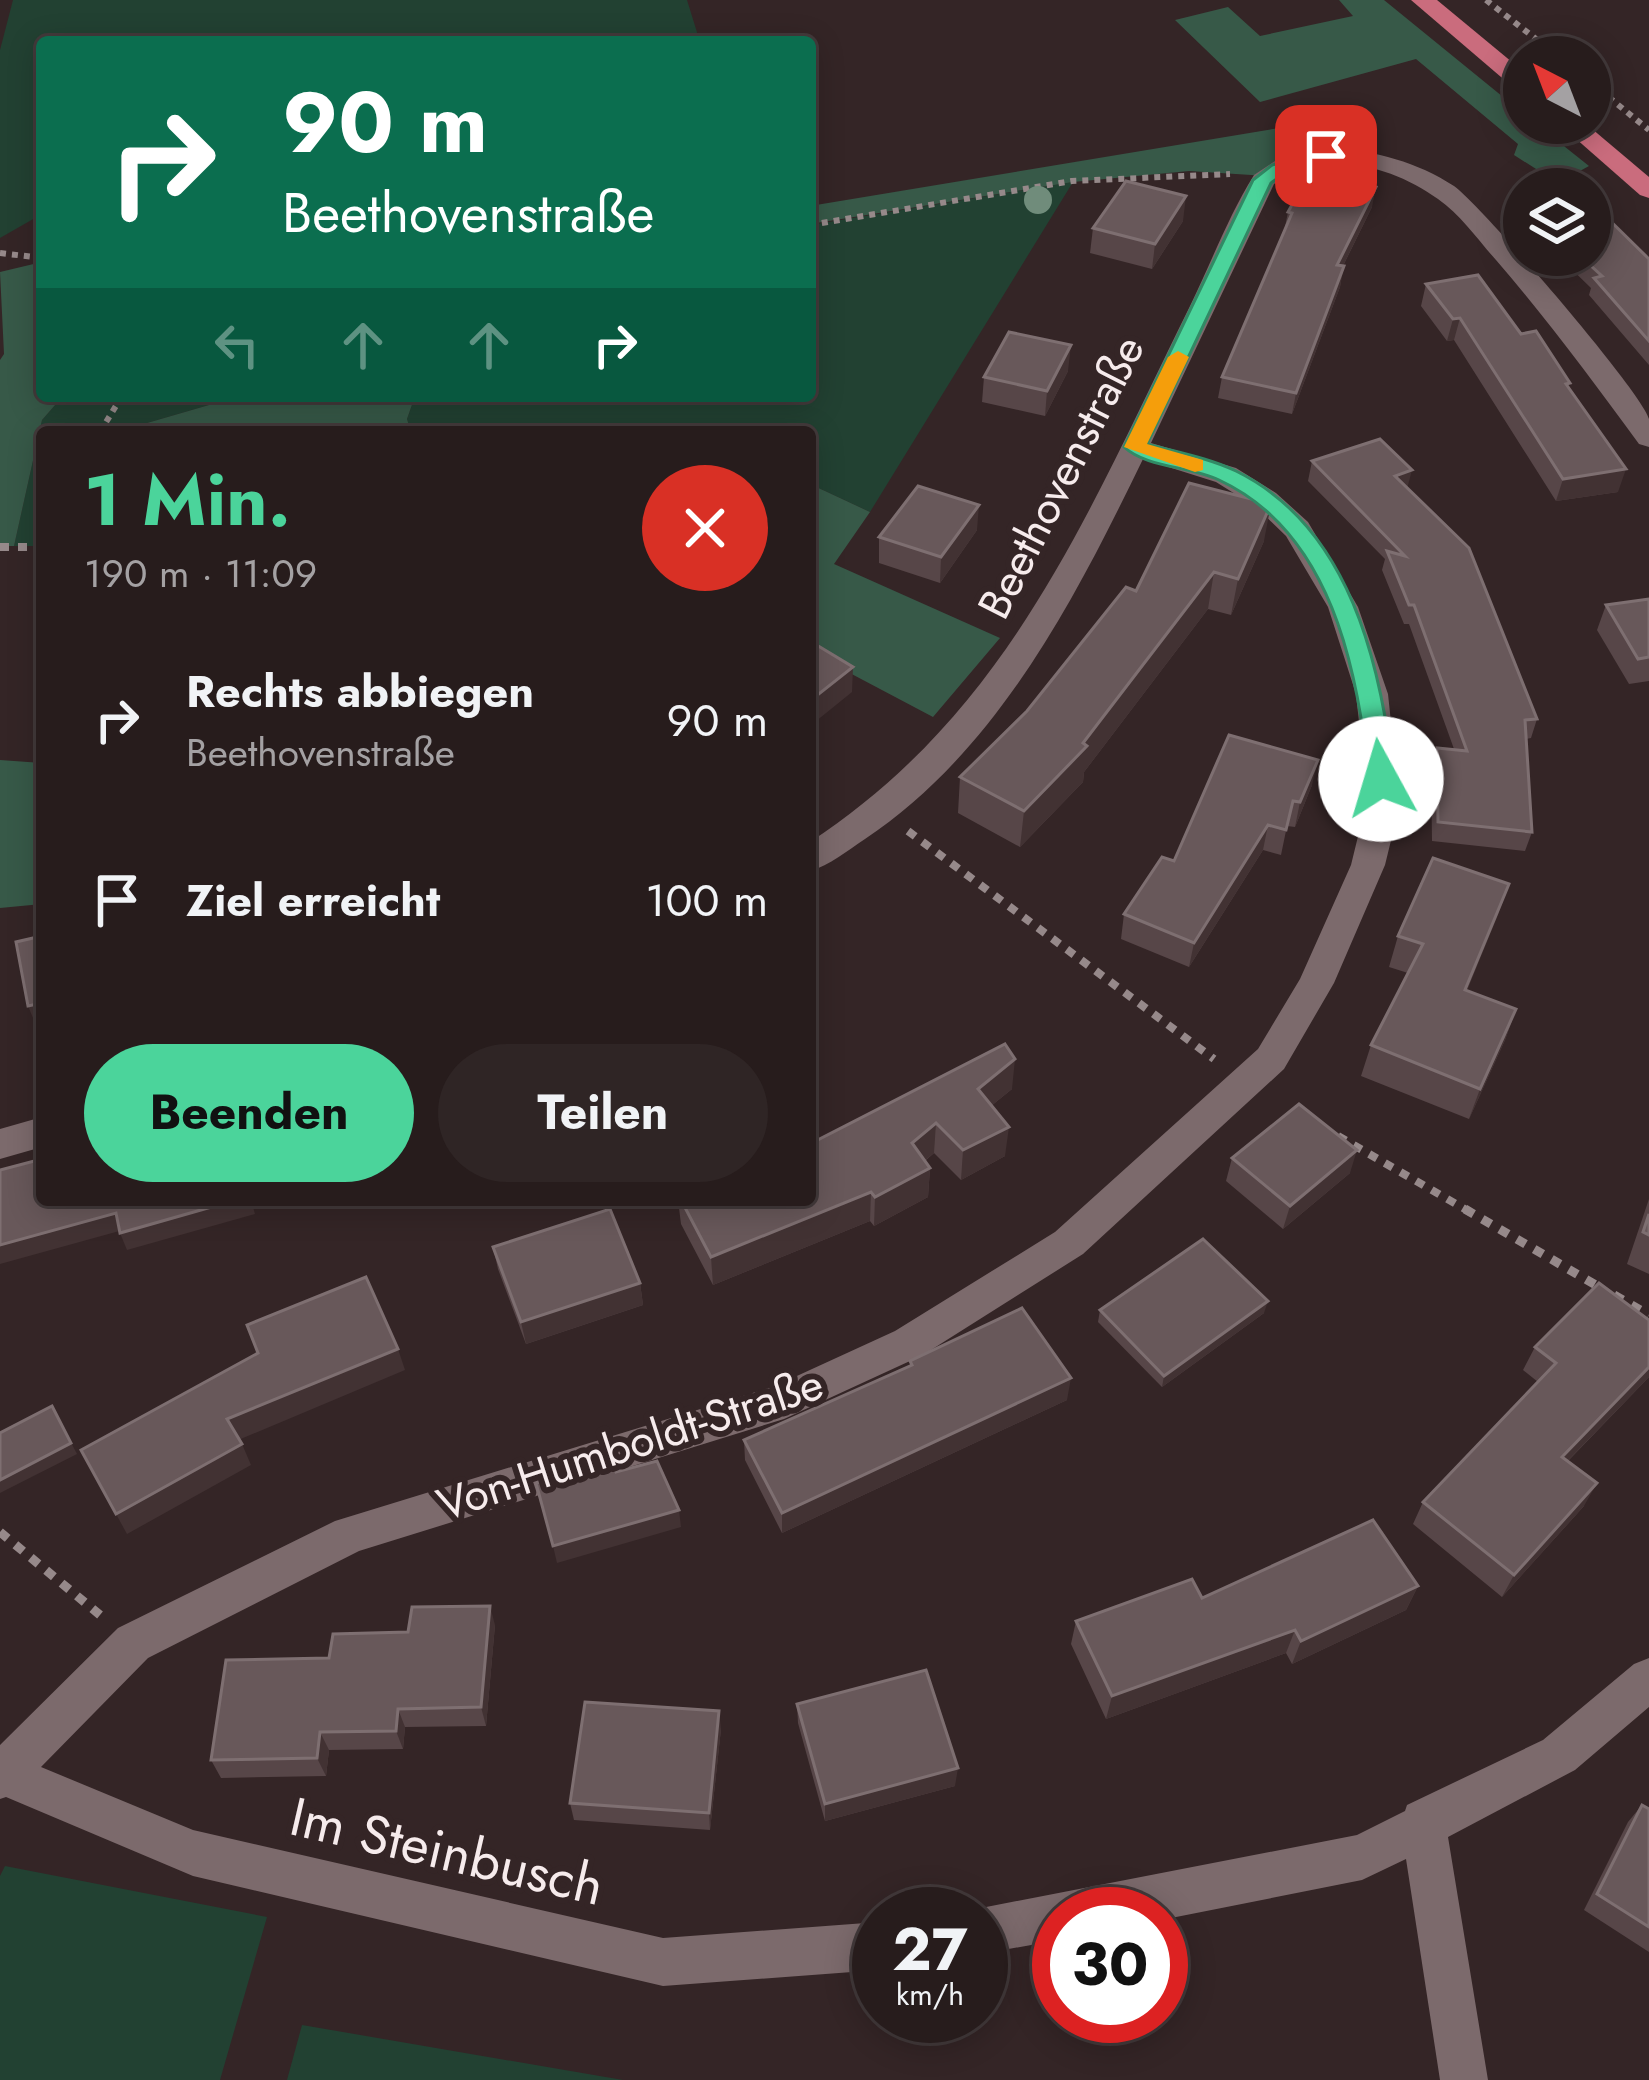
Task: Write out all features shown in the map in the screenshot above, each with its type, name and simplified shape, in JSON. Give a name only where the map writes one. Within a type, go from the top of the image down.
[{"type":"main road","points":[[1423,0],[1503,67]]},
{"type":"main road","points":[[1595,144],[1649,190]]},
{"type":"street","points":[[1267,176],[1326,156],[1374,160],[1417,176],[1456,200],[1585,349],[1649,438]]},
{"type":"street","name":"Beethovenstraße","points":[[816,855],[879,809],[966,732],[1011,675],[1055,603],[1267,176]]},
{"type":"street","name":"Von-Humboldt-Straße","points":[[2,1775],[133,1643],[350,1534],[784,1401],[909,1343],[1069,1243],[1271,1059],[1316,983],[1368,865],[1379,820],[1381,779],[1372,694],[1335,590],[1297,530],[1266,500],[1226,475],[1135,447]]},
{"type":"street","points":[[0,1144],[36,1134]]},
{"type":"street","points":[[1188,1891],[1361,1857],[1559,1755],[1649,1679]]},
{"type":"street","name":"Im Steinbusch","points":[[2,1775],[193,1853],[663,1962],[852,1948]]},
{"type":"street","points":[[1424,1821],[1464,2080]]},
{"type":"path","points":[[1486,0],[1532,36]]},
{"type":"path","points":[[1611,99],[1649,130]]},
{"type":"path","points":[[816,224],[1073,182],[1189,172],[1267,176]]},
{"type":"path","points":[[0,253],[36,258]]},
{"type":"path","points":[[0,548],[36,547]]},
{"type":"path","points":[[879,809],[1245,1082]]},
{"type":"path","points":[[1322,1127],[1649,1316]]},
{"type":"path","points":[[0,1532],[133,1643]]},
{"type":"green space","points":[[13,0],[687,0],[698,36],[36,36],[36,217],[0,238],[0,50]]},
{"type":"green space","points":[[1339,0],[1384,0],[1503,97],[1503,132],[1416,59],[1260,102],[1175,20],[1228,7],[1260,36],[1353,16]]},
{"type":"green space","points":[[1285,127],[1302,160],[1267,176],[1189,171],[1073,182],[816,223],[816,205]]},
{"type":"green space","points":[[1518,144],[1561,144],[1589,166],[1534,168],[1514,155]]},
{"type":"green space","points":[[1073,182],[870,512],[816,487],[816,426],[409,426],[413,402],[816,402],[816,224]]},
{"type":"green space","points":[[36,263],[36,402],[58,402],[36,426],[36,447],[14,546],[0,546],[0,360],[4,354],[0,272]]},
{"type":"green space","points":[[58,402],[219,402],[137,426],[41,426]]},
{"type":"green space","points":[[219,402],[413,402],[409,426],[137,426]]},
{"type":"green space","points":[[36,447],[36,546],[14,546]]},
{"type":"green space","points":[[816,487],[870,512],[834,564],[1000,638],[933,717],[816,655]]},
{"type":"green space","points":[[0,760],[36,763],[36,905],[0,908]]},
{"type":"green space","points":[[5,1866],[267,1917],[220,2080],[0,2080],[0,1876]]},
{"type":"green space","points":[[302,2025],[623,2080],[287,2080]]},
{"type":"building","points":[[1310,172],[1376,187],[1337,265],[1344,266],[1296,393],[1222,377],[1292,213],[1288,212]]},
{"type":"building","points":[[1126,181],[1186,196],[1155,244],[1093,228]]},
{"type":"building","points":[[1611,222],[1649,259],[1649,341],[1594,278],[1611,276]]},
{"type":"building","points":[[1478,275],[1521,334],[1536,331],[1570,383],[1566,384],[1626,469],[1563,479],[1460,318],[1453,319],[1426,284]]},
{"type":"building","points":[[1009,332],[1071,345],[1047,391],[984,377]]},
{"type":"building","points":[[1380,439],[1412,470],[1395,476],[1469,548],[1537,719],[1525,720],[1532,832],[1438,822],[1437,748],[1467,751],[1414,605],[1409,605],[1387,551],[1405,556],[1312,461]]},
{"type":"building","points":[[1189,483],[1271,504],[1238,579],[1214,572],[1083,743],[1087,746],[1024,811],[960,777],[1027,711],[1126,587],[1136,591]]},
{"type":"building","points":[[918,486],[979,505],[941,557],[879,537]]},
{"type":"building","points":[[1649,599],[1649,657],[1638,659],[1606,605]]},
{"type":"building","points":[[816,645],[853,667],[816,696]]},
{"type":"building","points":[[1229,735],[1318,760],[1300,802],[1293,801],[1286,830],[1268,825],[1194,943],[1124,914],[1162,857],[1174,861]]},
{"type":"building","points":[[1433,858],[1509,884],[1465,990],[1516,1009],[1480,1089],[1371,1045],[1423,944],[1398,936]]},
{"type":"building","points":[[36,937],[36,1004],[28,1006],[16,942]]},
{"type":"building","points":[[1005,1044],[1015,1059],[978,1089],[1009,1127],[963,1150],[936,1123],[912,1143],[930,1168],[875,1197],[871,1192],[711,1257],[684,1206],[816,1206],[816,1141]]},
{"type":"building","points":[[1299,1104],[1357,1150],[1290,1206],[1232,1158]]},
{"type":"building","points":[[36,1161],[36,1206],[215,1206],[120,1233],[116,1213],[0,1245],[0,1170]]},
{"type":"building","points":[[610,1209],[640,1283],[521,1322],[493,1247]]},
{"type":"building","points":[[1203,1239],[1268,1301],[1164,1376],[1100,1310]]},
{"type":"building","points":[[366,1277],[398,1349],[227,1419],[242,1444],[116,1514],[81,1450],[258,1353],[247,1325]]},
{"type":"building","points":[[1599,1283],[1649,1320],[1649,1367],[1562,1457],[1597,1483],[1514,1575],[1423,1502],[1556,1363],[1535,1347]]},
{"type":"building","points":[[1022,1308],[1071,1378],[782,1513],[744,1440],[912,1365],[910,1361]]},
{"type":"building","points":[[52,1406],[71,1443],[0,1480],[0,1433]]},
{"type":"building","points":[[612,1461],[616,1472],[657,1461],[679,1510],[553,1546],[536,1483]]},
{"type":"building","points":[[1373,1520],[1418,1586],[1301,1641],[1295,1630],[1112,1696],[1076,1621],[1192,1579],[1202,1598]]},
{"type":"building","points":[[490,1606],[481,1707],[398,1709],[396,1731],[320,1732],[317,1758],[211,1760],[226,1660],[329,1658],[333,1634],[408,1632],[412,1607]]},
{"type":"building","points":[[926,1670],[958,1768],[825,1804],[797,1704]]},
{"type":"building","points":[[585,1702],[719,1711],[709,1813],[570,1803]]},
{"type":"building","points":[[1642,1805],[1649,1809],[1649,1927],[1597,1894]]},
{"type":"slow traffic","points":[[1178,357],[1135,447],[1195,465]]},
{"type":"route","points":[[1326,156],[1278,169],[1263,180],[1135,447],[1226,475],[1266,500],[1297,530],[1327,573],[1357,642],[1372,694],[1381,779]]}]
